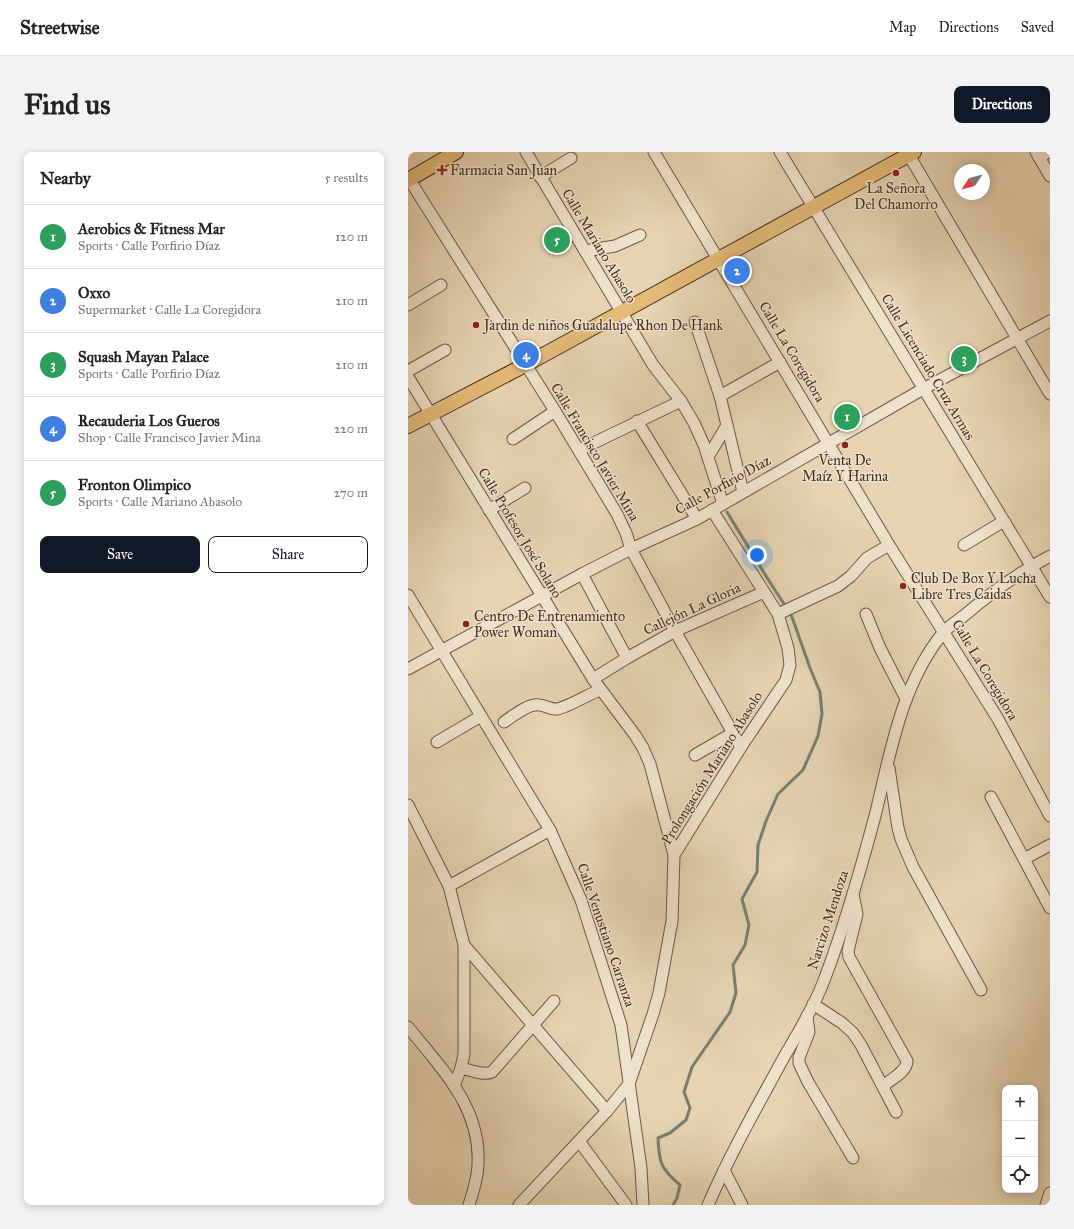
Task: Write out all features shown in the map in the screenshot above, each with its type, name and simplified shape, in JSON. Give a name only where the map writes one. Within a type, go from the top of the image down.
[{"type":"main road","points":[[408,179],[456,152]]},
{"type":"main road","points":[[408,426],[525,365],[814,207],[909,153]]},
{"type":"street","name":"Calle Mariano Abasolo","points":[[526,152],[653,365],[681,401],[694,423],[704,445],[723,504]]},
{"type":"street","name":"Calle La Coregidora","points":[[654,152],[890,545],[998,720],[1050,816]]},
{"type":"street","name":"Calle Licenciado Cruz Armas","points":[[780,152],[1050,597]]},
{"type":"street","points":[[909,153],[1050,394]]},
{"type":"street","points":[[1041,154],[1050,176]]},
{"type":"street","points":[[540,177],[571,158]]},
{"type":"street","name":"Calle Francisco Javier Mina","points":[[408,179],[579,450],[622,524],[631,549],[675,632],[741,748]]},
{"type":"street","points":[[585,251],[615,246],[640,235]]},
{"type":"street","points":[[408,304],[441,285]]},
{"type":"street","name":"Calle Porfirio Díaz","points":[[408,669],[582,574],[631,549],[697,519],[923,388],[1050,321]]},
{"type":"street","points":[[695,322],[720,396],[743,492]]},
{"type":"street","points":[[408,371],[445,350]]},
{"type":"street","points":[[720,396],[780,362]]},
{"type":"street","name":"Calle Profesor José Solano","points":[[408,377],[593,679],[643,748],[650,764],[674,855]]},
{"type":"street","points":[[579,450],[681,401]]},
{"type":"street","points":[[513,439],[555,411]]},
{"type":"street","points":[[638,421],[697,519]]},
{"type":"street","points":[[708,457],[727,425]]},
{"type":"street","points":[[489,510],[525,488]]},
{"type":"street","name":"Prolongación Mariano Abasolo","points":[[629,1084],[660,993],[672,921],[674,855],[741,748],[786,680],[790,665],[781,613],[764,592],[712,510]]},
{"type":"street","points":[[964,545],[1004,521]]},
{"type":"street","points":[[781,613],[845,581],[868,558],[890,545]]},
{"type":"street","name":"Narcizo Mendoza","points":[[708,1205],[760,1100],[807,1016],[823,984],[835,951],[871,831],[895,732],[906,699],[914,681],[929,653],[944,632],[987,597],[1032,566],[1050,556]]},
{"type":"street","points":[[582,574],[628,658]]},
{"type":"street","name":"Callejón La Gloria","points":[[593,679],[675,632],[764,592]]},
{"type":"street","name":"Calle Venustiano Carranza","points":[[408,595],[550,830],[581,900],[621,1025],[640,1168],[642,1205]]},
{"type":"street","points":[[866,614],[880,648],[906,699]]},
{"type":"street","points":[[504,722],[536,704],[550,709],[558,709],[600,690]]},
{"type":"street","points":[[437,742],[481,716]]},
{"type":"street","points":[[695,755],[733,733]]},
{"type":"street","points":[[888,762],[901,839],[913,867],[981,990]]},
{"type":"street","points":[[991,797],[1050,908]]},
{"type":"street","points":[[408,805],[449,886],[464,945],[464,1054],[461,1068],[454,1086]]},
{"type":"street","points":[[449,886],[550,830]]},
{"type":"street","points":[[1024,859],[1050,845]]},
{"type":"street","points":[[853,893],[857,914],[848,951],[849,957],[907,1061],[907,1066],[904,1070],[883,1086]]},
{"type":"street","points":[[464,945],[607,1111]]},
{"type":"street","points":[[461,1068],[483,1074],[492,1072],[554,1001]]},
{"type":"street","points":[[813,1004],[842,1023],[853,1033],[861,1045],[896,1112]]},
{"type":"street","points":[[807,1016],[809,1032],[799,1058],[799,1063],[815,1094],[853,1158]]},
{"type":"street","points":[[408,1026],[454,1086],[471,1116],[478,1142],[478,1165],[469,1205]]},
{"type":"street","points":[[519,1205],[607,1111],[629,1084]]},
{"type":"street","points":[[579,1141],[626,1205]]},
{"type":"street","points":[[724,1170],[742,1205]]},
{"type":"street","points":[[1046,1205],[1050,1193]]},
{"type":"waterway","points":[[727,512],[786,607]]},
{"type":"waterway","points":[[673,1205],[677,1198],[680,1185],[662,1165],[659,1154],[658,1138],[670,1133],[686,1120],[690,1108],[684,1092],[692,1067],[730,1012],[736,993],[733,965],[745,945],[749,925],[742,899],[757,872],[758,845],[766,821],[778,794],[803,770],[818,736],[822,714],[820,692],[789,612]]},
{"type":"place","name":"Farmacia San Juan","points":[[442,170]]},
{"type":"place","name":"La Señora Del Chamorro","points":[[896,173]]},
{"type":"place","name":"Fronton Olimpico","points":[[557,240]]},
{"type":"place","name":"Oxxo","points":[[737,271]]},
{"type":"place","name":"Jardin de niños Guadalupe Rhon De Hank","points":[[476,325]]},
{"type":"place","name":"Recauderia Los Gueros","points":[[526,355]]},
{"type":"place","name":"Squash Mayan Palace","points":[[964,359]]},
{"type":"place","name":"Aerobics & Fitness Mar","points":[[847,417]]},
{"type":"place","name":"Venta De Maíz Y Harina","points":[[845,445]]},
{"type":"place","name":"Club De Box Y Lucha Libre Tres Caidas","points":[[903,586]]},
{"type":"place","name":"Centro De Entrenamiento Power Woman","points":[[466,624]]}]
